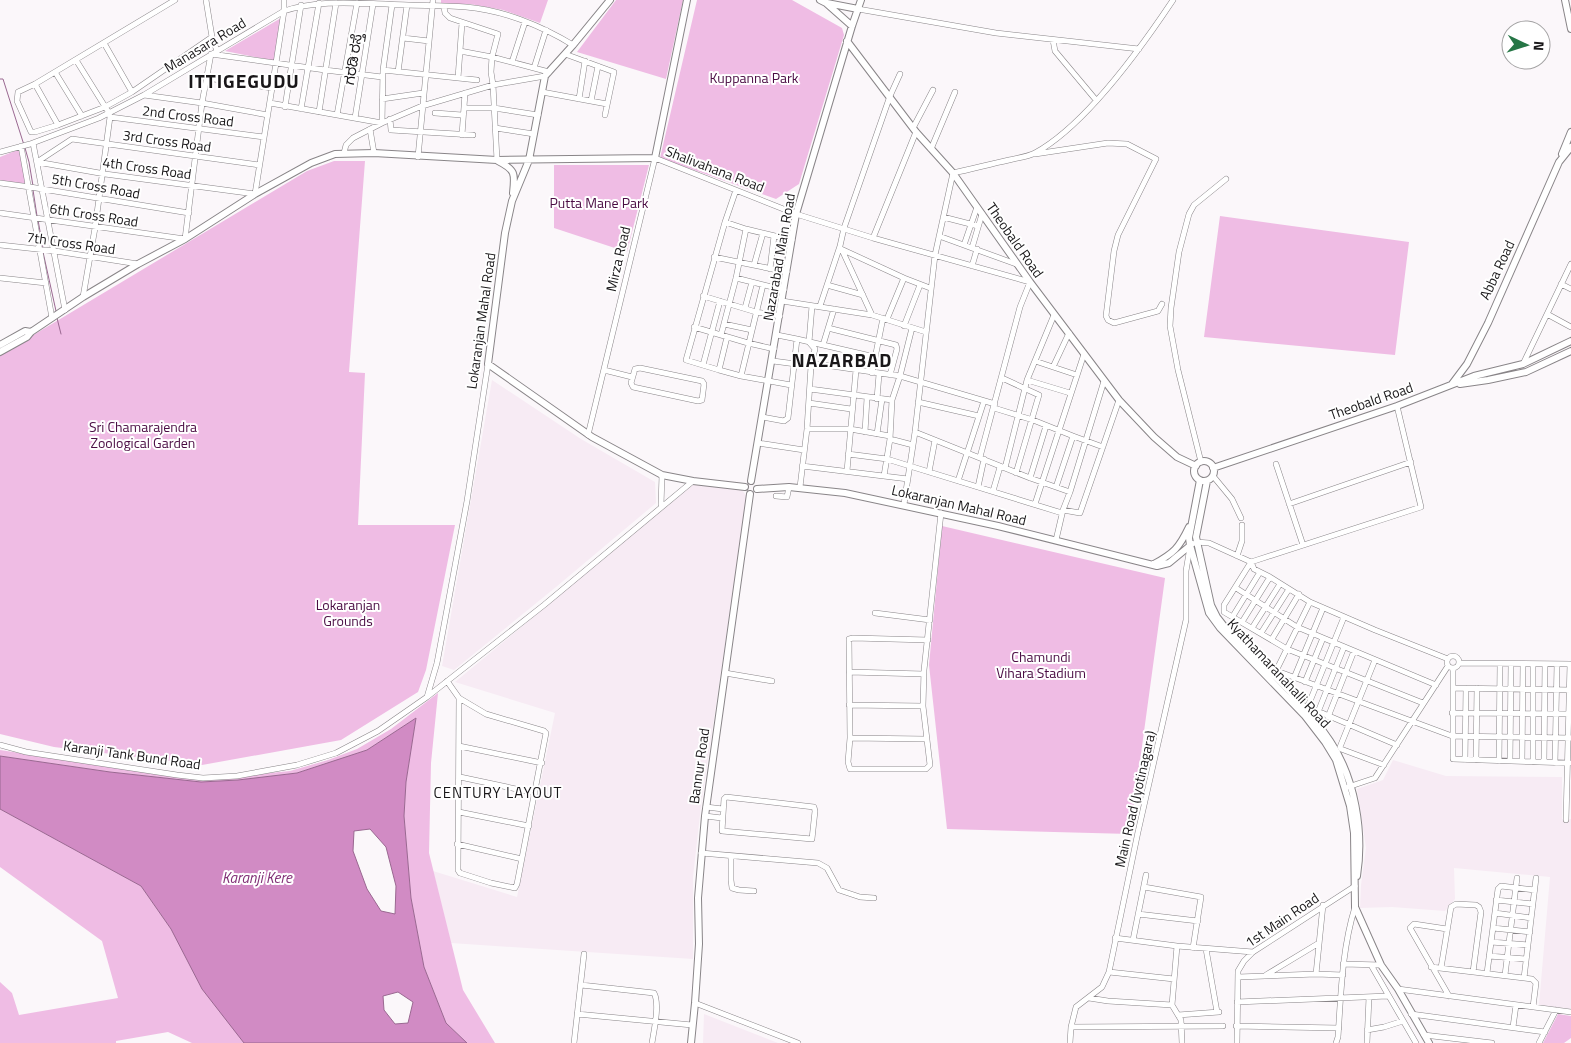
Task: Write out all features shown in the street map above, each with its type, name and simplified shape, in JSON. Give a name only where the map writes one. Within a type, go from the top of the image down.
[{"type":"main road","points":[[547,74],[574,45],[610,0]]},
{"type":"main road","name":"Mirza Road","points":[[655,158],[688,0]]},
{"type":"main road","points":[[847,41],[861,0]]},
{"type":"main road","points":[[1565,0],[1571,29]]},
{"type":"main road","points":[[823,2],[858,9]]},
{"type":"main road","points":[[823,2],[852,26]]},
{"type":"main road","name":"Theobald Road","points":[[847,41],[914,130],[953,173],[1054,315],[1119,400],[1182,463],[1197,466]]},
{"type":"main road","name":"Nazarabad Main Road","points":[[751,481],[796,214],[847,41]]},
{"type":"main road","name":"Lokaranjan Mahal Road","points":[[488,364],[505,233],[512,201],[529,160],[547,74]]},
{"type":"main road","name":"Abba Road","points":[[1451,385],[1467,364],[1488,322],[1571,132]]},
{"type":"main road","name":"Abba Road","points":[[1559,162],[1571,147]]},
{"type":"main road","name":"Shalivahana Road","points":[[30,332],[83,297],[185,239],[255,194],[311,163],[335,154],[374,153],[497,160],[655,158]]},
{"type":"main road","points":[[497,160],[510,168],[514,173],[512,201]]},
{"type":"main road","points":[[0,345],[25,331],[30,332],[28,337],[0,352]]},
{"type":"main road","name":"Theobald Road","points":[[1213,468],[1397,406],[1474,376],[1523,364],[1571,341]]},
{"type":"main road","name":"Theobald Road","points":[[1451,385],[1526,372],[1571,351]]},
{"type":"main road","points":[[488,364],[588,435],[662,475],[693,481],[745,487]]},
{"type":"main road","points":[[1153,565],[1160,566],[1169,563],[1193,543],[1196,537],[1206,479],[1213,468],[1208,462],[1197,466],[1195,474],[1206,479]]},
{"type":"main road","name":"Kyathamaranahalli Road","points":[[1206,479],[1193,518],[1189,538],[1193,543],[1213,611],[1224,626],[1275,674],[1307,709],[1330,740],[1340,758],[1348,787]]},
{"type":"main road","points":[[751,481],[756,484],[757,489],[755,493],[750,494],[746,492],[745,487],[751,481]]},
{"type":"main road","name":"Lokaranjan Mahal Road","points":[[757,489],[800,487],[904,504],[1153,565]]},
{"type":"main road","name":"Bannur Road","points":[[691,1043],[699,944],[698,898],[701,852],[750,494]]},
{"type":"main road","points":[[1153,565],[1170,556],[1177,549],[1193,518]]},
{"type":"main road","name":"Kyathamaranahalli Road","points":[[1193,543],[1207,607],[1212,618],[1305,716],[1336,760],[1355,804],[1360,849],[1358,875],[1355,885],[1355,907],[1382,964],[1429,1043]]},
{"type":"street","points":[[175,0],[76,60],[18,92],[17,101],[31,132],[58,125],[105,107],[132,92],[212,37]]},
{"type":"street","points":[[185,239],[202,103],[214,53],[206,0]]},
{"type":"street","points":[[255,194],[284,11],[284,0]]},
{"type":"street","points":[[418,157],[423,93],[434,0]]},
{"type":"street","points":[[1033,154],[1049,144],[1074,123],[1096,100],[1139,49],[1173,0]]},
{"type":"street","points":[[301,109],[319,3]]},
{"type":"street","points":[[319,112],[336,3]]},
{"type":"street","points":[[337,115],[357,3]]},
{"type":"street","name":"Manasara Road","points":[[0,152],[32,144],[110,115],[284,11],[301,5],[357,3],[467,7],[502,14],[525,22],[546,30],[574,45]]},
{"type":"street","name":"ಗರಡಿ ರಸ್ತೆ","points":[[356,118],[373,4]]},
{"type":"street","points":[[285,107],[301,5]]},
{"type":"street","points":[[382,123],[382,77],[392,5]]},
{"type":"street","points":[[398,72],[407,5]]},
{"type":"street","points":[[444,7],[445,13],[450,18],[498,34],[492,57],[491,72],[497,160]]},
{"type":"street","points":[[858,9],[996,33],[1139,49]]},
{"type":"street","points":[[512,62],[525,22]]},
{"type":"street","points":[[458,78],[462,23]]},
{"type":"street","points":[[534,68],[546,30]]},
{"type":"street","points":[[403,38],[429,41]]},
{"type":"street","points":[[1053,40],[1055,51],[1096,100]]},
{"type":"street","points":[[104,43],[132,92]]},
{"type":"street","points":[[460,51],[512,62],[547,74]]},
{"type":"street","points":[[214,53],[308,68],[382,77]]},
{"type":"street","points":[[565,54],[613,71],[604,115]]},
{"type":"street","points":[[76,60],[110,115],[95,228],[83,297]]},
{"type":"street","points":[[578,99],[585,62]]},
{"type":"street","points":[[591,101],[598,66]]},
{"type":"street","points":[[383,70],[477,80]]},
{"type":"street","points":[[55,72],[82,116]]},
{"type":"street","points":[[344,153],[346,145],[353,138],[390,119],[422,106],[493,85],[547,74]]},
{"type":"street","points":[[820,306],[841,248],[844,228],[890,96],[900,74]]},
{"type":"street","points":[[207,78],[272,88]]},
{"type":"street","points":[[35,84],[58,125]]},
{"type":"street","points":[[874,238],[914,130],[933,90]]},
{"type":"street","points":[[542,92],[607,104]]},
{"type":"street","points":[[932,150],[955,92]]},
{"type":"street","points":[[382,99],[423,93]]},
{"type":"street","points":[[462,134],[465,93]]},
{"type":"street","points":[[144,95],[202,103],[268,116]]},
{"type":"street","points":[[270,103],[382,123]]},
{"type":"street","points":[[465,108],[494,108],[538,115]]},
{"type":"street","points":[[435,114],[462,115]]},
{"type":"street","name":"2nd Cross Road","points":[[110,115],[264,137]]},
{"type":"street","points":[[390,119],[391,130],[473,136]]},
{"type":"street","points":[[495,128],[534,134]]},
{"type":"street","points":[[370,129],[374,153]]},
{"type":"street","name":"3rd Cross Road","points":[[37,162],[72,140],[259,166]]},
{"type":"street","points":[[904,504],[921,383],[930,288],[935,255],[953,173],[1033,154],[1108,143],[1127,144],[1156,159],[1118,235],[1114,251],[1106,316],[1108,320],[1114,323],[1158,310],[1162,304]]},
{"type":"street","points":[[32,144],[37,162],[39,188],[54,251],[64,310]]},
{"type":"street","points":[[21,146],[34,217],[43,250],[46,283],[53,317]]},
{"type":"street","name":"Shalivahana Road","points":[[655,158],[796,214],[1030,282]]},
{"type":"street","name":"Mirza Road","points":[[588,435],[655,158]]},
{"type":"street","name":"4th Cross Road","points":[[37,162],[103,174],[255,194]]},
{"type":"street","points":[[1197,466],[1170,326],[1171,308],[1179,252],[1189,214],[1194,205],[1226,179]]},
{"type":"street","name":"5th Cross Road","points":[[0,183],[189,212]]},
{"type":"street","points":[[736,190],[714,257],[686,360],[741,376],[791,385]]},
{"type":"street","points":[[964,245],[977,207]]},
{"type":"street","name":"6th Cross Road","points":[[0,213],[46,218],[95,228],[185,239]]},
{"type":"street","points":[[972,266],[978,226],[982,214]]},
{"type":"street","points":[[943,217],[978,226]]},
{"type":"street","points":[[725,222],[792,240]]},
{"type":"street","points":[[719,370],[724,324],[746,229]]},
{"type":"street","points":[[754,265],[763,233]]},
{"type":"street","points":[[770,269],[774,236]]},
{"type":"street","points":[[939,236],[1017,264]]},
{"type":"street","name":"7th Cross Road","points":[[0,245],[138,264]]},
{"type":"street","points":[[841,248],[904,278],[930,288]]},
{"type":"street","points":[[841,248],[872,315]]},
{"type":"street","points":[[714,257],[787,272]]},
{"type":"street","points":[[1523,364],[1571,264]]},
{"type":"street","points":[[0,278],[46,283]]},
{"type":"street","points":[[736,278],[784,290]]},
{"type":"street","points":[[872,373],[878,341],[885,318],[904,278]]},
{"type":"street","points":[[745,308],[752,282]]},
{"type":"street","points":[[978,487],[982,458],[994,406],[1020,307],[1030,282]]},
{"type":"street","points":[[904,326],[920,284]]},
{"type":"street","points":[[1562,284],[1571,289]]},
{"type":"street","points":[[741,376],[763,285]]},
{"type":"street","points":[[827,285],[863,295]]},
{"type":"street","points":[[703,296],[756,312],[780,316]]},
{"type":"street","points":[[703,366],[720,301]]},
{"type":"street","points":[[782,301],[872,315],[926,332]]},
{"type":"street","points":[[808,342],[812,306]]},
{"type":"street","points":[[823,345],[834,309]]},
{"type":"street","points":[[1547,314],[1571,327]]},
{"type":"street","points":[[993,491],[1019,415],[1027,380],[1054,315]]},
{"type":"street","points":[[724,324],[752,330]]},
{"type":"street","points":[[694,327],[774,349]]},
{"type":"street","points":[[828,328],[897,346],[890,375]]},
{"type":"street","points":[[884,476],[890,438],[892,400],[912,328]]},
{"type":"street","points":[[1053,367],[1068,333]]},
{"type":"street","points":[[777,335],[875,357]]},
{"type":"street","points":[[762,417],[786,421],[788,418],[796,339]]},
{"type":"street","points":[[800,487],[807,429],[811,366],[815,349],[808,342]]},
{"type":"street","points":[[1035,504],[1084,354]]},
{"type":"street","points":[[772,361],[811,366],[818,364],[900,376],[984,401],[1103,447]]},
{"type":"street","points":[[1035,361],[1077,375]]},
{"type":"street","name":"Lokaranjan Mahal Road","points":[[427,697],[435,672],[467,500],[488,364]]},
{"type":"street","points":[[640,368],[701,381],[704,384],[702,400],[698,401],[633,387],[631,383],[632,377],[635,369],[640,368]]},
{"type":"street","points":[[604,370],[632,377]]},
{"type":"street","points":[[847,471],[851,409],[856,370]]},
{"type":"street","points":[[877,434],[879,374]]},
{"type":"street","points":[[1002,378],[1040,395],[1016,473]]},
{"type":"street","points":[[1027,380],[1070,393]]},
{"type":"street","points":[[1056,540],[1063,511],[1104,381]]},
{"type":"street","points":[[810,390],[892,400]]},
{"type":"street","points":[[865,432],[867,398]]},
{"type":"street","points":[[848,454],[887,459],[1035,504],[1080,513],[1119,400]]},
{"type":"street","points":[[958,481],[984,401]]},
{"type":"street","points":[[918,402],[979,416]]},
{"type":"street","points":[[809,403],[851,409]]},
{"type":"street","points":[[1193,543],[1209,543],[1251,562],[1421,507],[1397,406]]},
{"type":"street","points":[[1030,478],[1046,426]]},
{"type":"street","points":[[807,429],[850,429],[877,434],[913,445]]},
{"type":"street","points":[[915,432],[1016,473],[1070,492]]},
{"type":"street","points":[[1056,487],[1073,436]]},
{"type":"street","points":[[929,472],[935,440]]},
{"type":"street","points":[[758,442],[804,450]]},
{"type":"street","points":[[1289,504],[1411,462]]},
{"type":"street","points":[[1276,464],[1303,545]]},
{"type":"street","points":[[802,466],[908,479]]},
{"type":"street","points":[[661,506],[662,475]]},
{"type":"street","points":[[1206,479],[1232,499],[1241,518]]},
{"type":"street","name":"Karanji Tank Bund Road","points":[[0,745],[17,750],[203,778],[237,776],[297,765],[336,752],[378,731],[427,697],[544,605],[693,481]]},
{"type":"street","points":[[776,496],[787,497],[789,487]]},
{"type":"street","points":[[928,640],[850,638],[848,641],[850,738],[848,762],[849,768],[852,770],[928,768],[930,761],[923,706],[924,674],[928,640],[941,513]]},
{"type":"street","points":[[1236,556],[1242,541],[1242,525]]},
{"type":"street","name":"Main Road (Jyotinagara)","points":[[1070,1043],[1070,1027],[1076,1007],[1104,984],[1109,972],[1186,620],[1186,571],[1193,543]]},
{"type":"street","points":[[1251,562],[1254,569],[1310,602],[1448,659],[1454,656],[1458,658],[1460,663]]},
{"type":"street","points":[[1251,562],[1224,608],[1224,612],[1287,649],[1424,704]]},
{"type":"street","points":[[1233,616],[1260,572]]},
{"type":"street","points":[[1242,622],[1270,578]]},
{"type":"street","points":[[1252,628],[1280,584]]},
{"type":"street","points":[[1236,588],[1297,627],[1436,686]]},
{"type":"street","points":[[1262,634],[1289,589]]},
{"type":"street","points":[[1272,640],[1298,594]]},
{"type":"street","points":[[1310,602],[1275,674],[1294,678],[1452,736],[1569,738]]},
{"type":"street","points":[[1294,678],[1323,608]]},
{"type":"street","points":[[875,613],[930,620]]},
{"type":"street","points":[[1344,617],[1307,709],[1397,745]]},
{"type":"street","points":[[1305,682],[1323,638]]},
{"type":"street","points":[[1318,712],[1344,647]]},
{"type":"street","points":[[1328,716],[1354,651]]},
{"type":"street","points":[[1448,659],[1453,688],[1452,757],[1465,760],[1569,763]]},
{"type":"street","points":[[1375,660],[1340,748],[1384,765]]},
{"type":"street","points":[[1460,663],[1570,664],[1569,797],[1566,820]]},
{"type":"street","points":[[1450,667],[1456,668],[1460,663]]},
{"type":"street","points":[[1499,761],[1500,664]]},
{"type":"street","points":[[1510,761],[1511,664]]},
{"type":"street","points":[[1522,762],[1523,664]]},
{"type":"street","points":[[1532,762],[1534,664]]},
{"type":"street","points":[[1544,762],[1545,664]]},
{"type":"street","points":[[1555,763],[1557,664]]},
{"type":"street","points":[[1348,787],[1375,778],[1450,667]]},
{"type":"street","points":[[849,672],[924,674]]},
{"type":"street","points":[[724,674],[772,681]]},
{"type":"street","points":[[447,681],[459,698],[486,714],[546,732],[542,763],[516,887],[492,883],[459,872],[457,862],[460,777],[459,698]]},
{"type":"street","points":[[1453,688],[1570,690]]},
{"type":"street","points":[[1465,760],[1466,688]]},
{"type":"street","points":[[1476,760],[1477,688]]},
{"type":"street","points":[[849,705],[923,706]]},
{"type":"street","points":[[1452,713],[1570,714]]},
{"type":"street","points":[[850,738],[926,739]]},
{"type":"street","points":[[460,746],[542,763]]},
{"type":"street","points":[[460,777],[536,793]]},
{"type":"street","points":[[726,797],[812,806],[815,811],[813,837],[808,840],[722,831],[722,818],[724,799],[726,797]]},
{"type":"street","points":[[706,807],[723,809]]},
{"type":"street","points":[[459,812],[529,826]]},
{"type":"street","points":[[705,816],[722,818]]},
{"type":"street","points":[[457,844],[522,859]]},
{"type":"street","points":[[701,852],[818,863],[827,868],[839,890],[860,897],[874,898]]},
{"type":"street","points":[[731,856],[730,880],[732,888],[754,891]]},
{"type":"street","points":[[1132,940],[1146,874]]},
{"type":"street","points":[[1505,975],[1517,878]]},
{"type":"street","points":[[1524,978],[1536,878]]},
{"type":"street","name":"1st Main Road","points":[[1237,1043],[1238,971],[1241,966],[1253,952],[1355,885]]},
{"type":"street","points":[[1144,887],[1201,897],[1193,948]]},
{"type":"street","points":[[1487,973],[1499,887],[1535,890]]},
{"type":"street","points":[[1496,900],[1533,904]]},
{"type":"street","points":[[1316,974],[1323,905]]},
{"type":"street","points":[[1441,968],[1452,905],[1476,905],[1480,908],[1481,912],[1473,972]]},
{"type":"street","points":[[1336,1043],[1339,1028],[1343,964],[1348,930],[1355,907]]},
{"type":"street","points":[[1495,913],[1531,918]]},
{"type":"street","points":[[1138,914],[1198,921]]},
{"type":"street","points":[[1447,929],[1414,924],[1410,930],[1449,996]]},
{"type":"street","points":[[1493,928],[1530,932]]},
{"type":"street","points":[[1115,938],[1193,948],[1253,952]]},
{"type":"street","points":[[1491,942],[1528,945]]},
{"type":"street","points":[[1266,976],[1319,943]]},
{"type":"street","points":[[1177,946],[1172,1004],[1181,1020],[1182,1043]]},
{"type":"street","points":[[1178,1015],[1218,1012],[1206,949]]},
{"type":"street","points":[[574,1043],[584,954]]},
{"type":"street","points":[[1489,956],[1526,959]]},
{"type":"street","points":[[1343,964],[1382,964]]},
{"type":"street","points":[[1371,965],[1416,1043]]},
{"type":"street","points":[[1431,966],[1532,979],[1536,983],[1533,1007]]},
{"type":"street","points":[[1109,972],[1174,979]]},
{"type":"street","points":[[1238,977],[1316,974],[1343,975]]},
{"type":"street","points":[[581,985],[654,993],[656,997],[652,1043]]},
{"type":"street","points":[[1398,989],[1571,1012]]},
{"type":"street","points":[[1237,1002],[1388,996]]},
{"type":"street","points":[[1367,1043],[1369,997]]},
{"type":"street","points":[[1089,998],[1108,1001],[1172,1004]]},
{"type":"street","points":[[695,1003],[798,1043]]},
{"type":"street","points":[[1513,1027],[1516,1005]]},
{"type":"street","points":[[1539,1043],[1556,1010]]},
{"type":"street","points":[[577,1014],[692,1025]]},
{"type":"street","points":[[1411,1014],[1545,1032]]},
{"type":"street","points":[[1367,1030],[1384,1028],[1403,1021]]},
{"type":"street","points":[[1070,1027],[1181,1028],[1223,1026]]},
{"type":"street","points":[[1236,1026],[1339,1028]]},
{"type":"street","points":[[1424,1035],[1492,1043]]},
{"type":"shaded area","points":[[492,380],[581,439],[655,482],[656,503],[454,670],[442,666]]},
{"type":"shaded area","points":[[694,484],[742,490],[747,497],[701,806],[693,877],[693,959],[451,943],[433,871],[517,897],[555,713],[455,682]]},
{"type":"shaded area","points":[[1393,760],[1446,776],[1562,777],[1562,819],[1571,819],[1571,1009],[1539,1005],[1550,877],[1454,868],[1455,899],[1445,911],[1392,907],[1360,908],[1366,848],[1357,789],[1383,780]]},
{"type":"shaded area","points":[[704,1014],[778,1043],[703,1043]]},
{"type":"green space","points":[[441,0],[548,0],[540,23],[503,10],[470,4],[441,4]]},
{"type":"green space","points":[[616,0],[683,0],[666,79],[577,52]]},
{"type":"green space","name":"Kuppanna Park","points":[[697,0],[792,0],[842,28],[844,35],[799,184],[776,199],[660,158]]},
{"type":"green space","points":[[281,18],[275,61],[225,51]]},
{"type":"green space","points":[[20,149],[27,185],[0,182],[0,157]]},
{"type":"green space","name":"Sri Chamarajendra Zoological Garden","points":[[334,161],[365,161],[349,372],[365,373],[358,525],[455,525],[426,670],[418,692],[341,740],[202,765],[54,747],[0,734],[0,355],[307,171]]},
{"type":"green space","name":"Putta Mane Park","points":[[554,165],[649,165],[627,252],[554,228]]},
{"type":"green space","points":[[1220,216],[1409,242],[1395,355],[1204,337]]},
{"type":"green space","name":"Chamundi Vihara Stadium","points":[[942,526],[1165,578],[1130,834],[947,829],[929,665]]},
{"type":"green space","points":[[438,693],[431,763],[429,853],[463,990],[495,1043],[467,1043],[446,1023],[424,967],[411,898],[404,816],[406,782],[416,718],[367,750],[297,773],[238,780],[201,782],[110,772],[0,756],[0,750],[200,780],[290,771],[357,749],[391,729]]},
{"type":"green space","points":[[0,809],[141,886],[244,1043],[192,1043],[168,1032],[116,1041],[116,1043],[0,1043],[0,982],[12,993],[19,1015],[118,998],[102,941],[0,867]]},
{"type":"green space","points":[[1558,1014],[1571,1016],[1571,1038],[1564,1043],[1543,1043]]},
{"type":"water","name":"Karanji Kere","points":[[416,718],[406,782],[404,816],[411,898],[424,967],[446,1023],[467,1043],[244,1043],[202,989],[171,929],[141,886],[0,809],[0,756],[110,772],[201,782],[297,773],[367,750]],"holes":[[[370,829],[386,847],[396,886],[395,914],[381,911],[367,889],[353,851],[354,831]],[[398,992],[413,1002],[408,1023],[395,1024],[384,1010],[383,996]]]},
{"type":"waterway","points":[[0,79],[3,79],[24,145]]},
{"type":"waterway","points":[[25,148],[33,186]]},
{"type":"waterway","points":[[33,190],[37,216]]},
{"type":"waterway","points":[[38,220],[43,248]]},
{"type":"waterway","points":[[43,252],[56,311]]},
{"type":"waterway","points":[[57,318],[61,334]]},
{"type":"district","name":"ITTIGEGUDU","points":[[244,81]]},
{"type":"district","name":"NAZARBAD","points":[[842,360]]},
{"type":"district","name":"CENTURY LAYOUT","points":[[498,793]]},
{"type":"park label","name":"Lokaranjan Grounds","points":[[348,614]]}]
